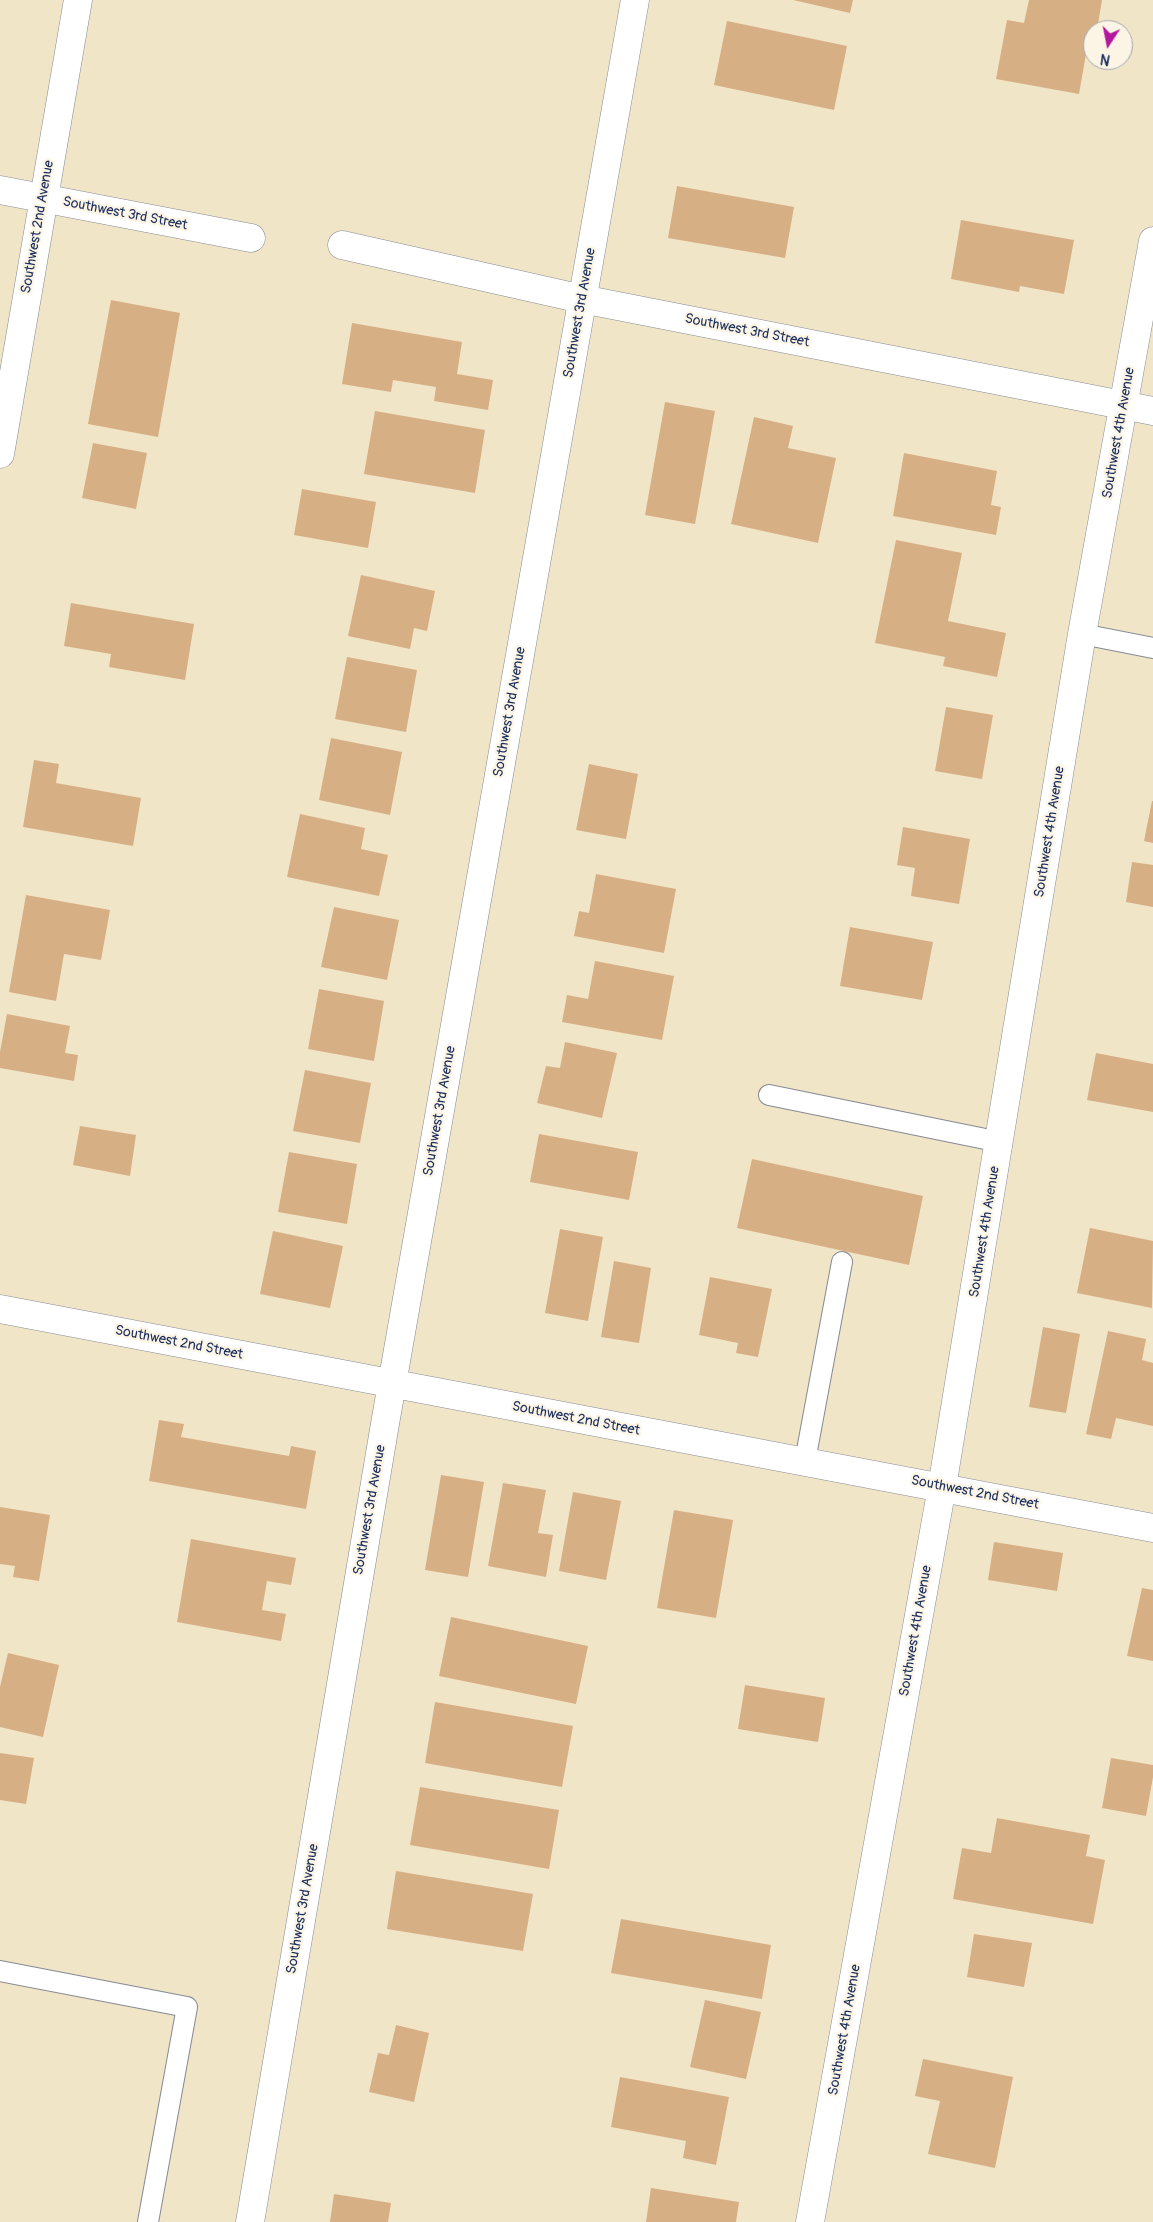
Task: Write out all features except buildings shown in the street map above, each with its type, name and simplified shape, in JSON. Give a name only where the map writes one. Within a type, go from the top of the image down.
[{"type":"street","name":"Southwest 2nd Avenue","points":[[0,454],[78,0]]},
{"type":"street","name":"Southwest 3rd Avenue","points":[[250,2222],[392,1384],[635,0]]},
{"type":"street","name":"Southwest 3rd Street","points":[[0,190],[251,238]]},
{"type":"street","name":"Southwest 4th Avenue","points":[[810,2222],[942,1487],[1082,634],[1153,241]]},
{"type":"street","name":"Southwest 3rd Street","points":[[342,245],[582,299],[1153,411]]},
{"type":"street","name":"Southwest 2nd Street","points":[[0,1309],[1153,1528]]},
{"type":"lane","points":[[1082,634],[1153,648]]},
{"type":"lane","points":[[769,1095],[1000,1142]]},
{"type":"lane","points":[[804,1461],[842,1262]]},
{"type":"lane","points":[[0,1970],[187,2007],[148,2222]]}]
